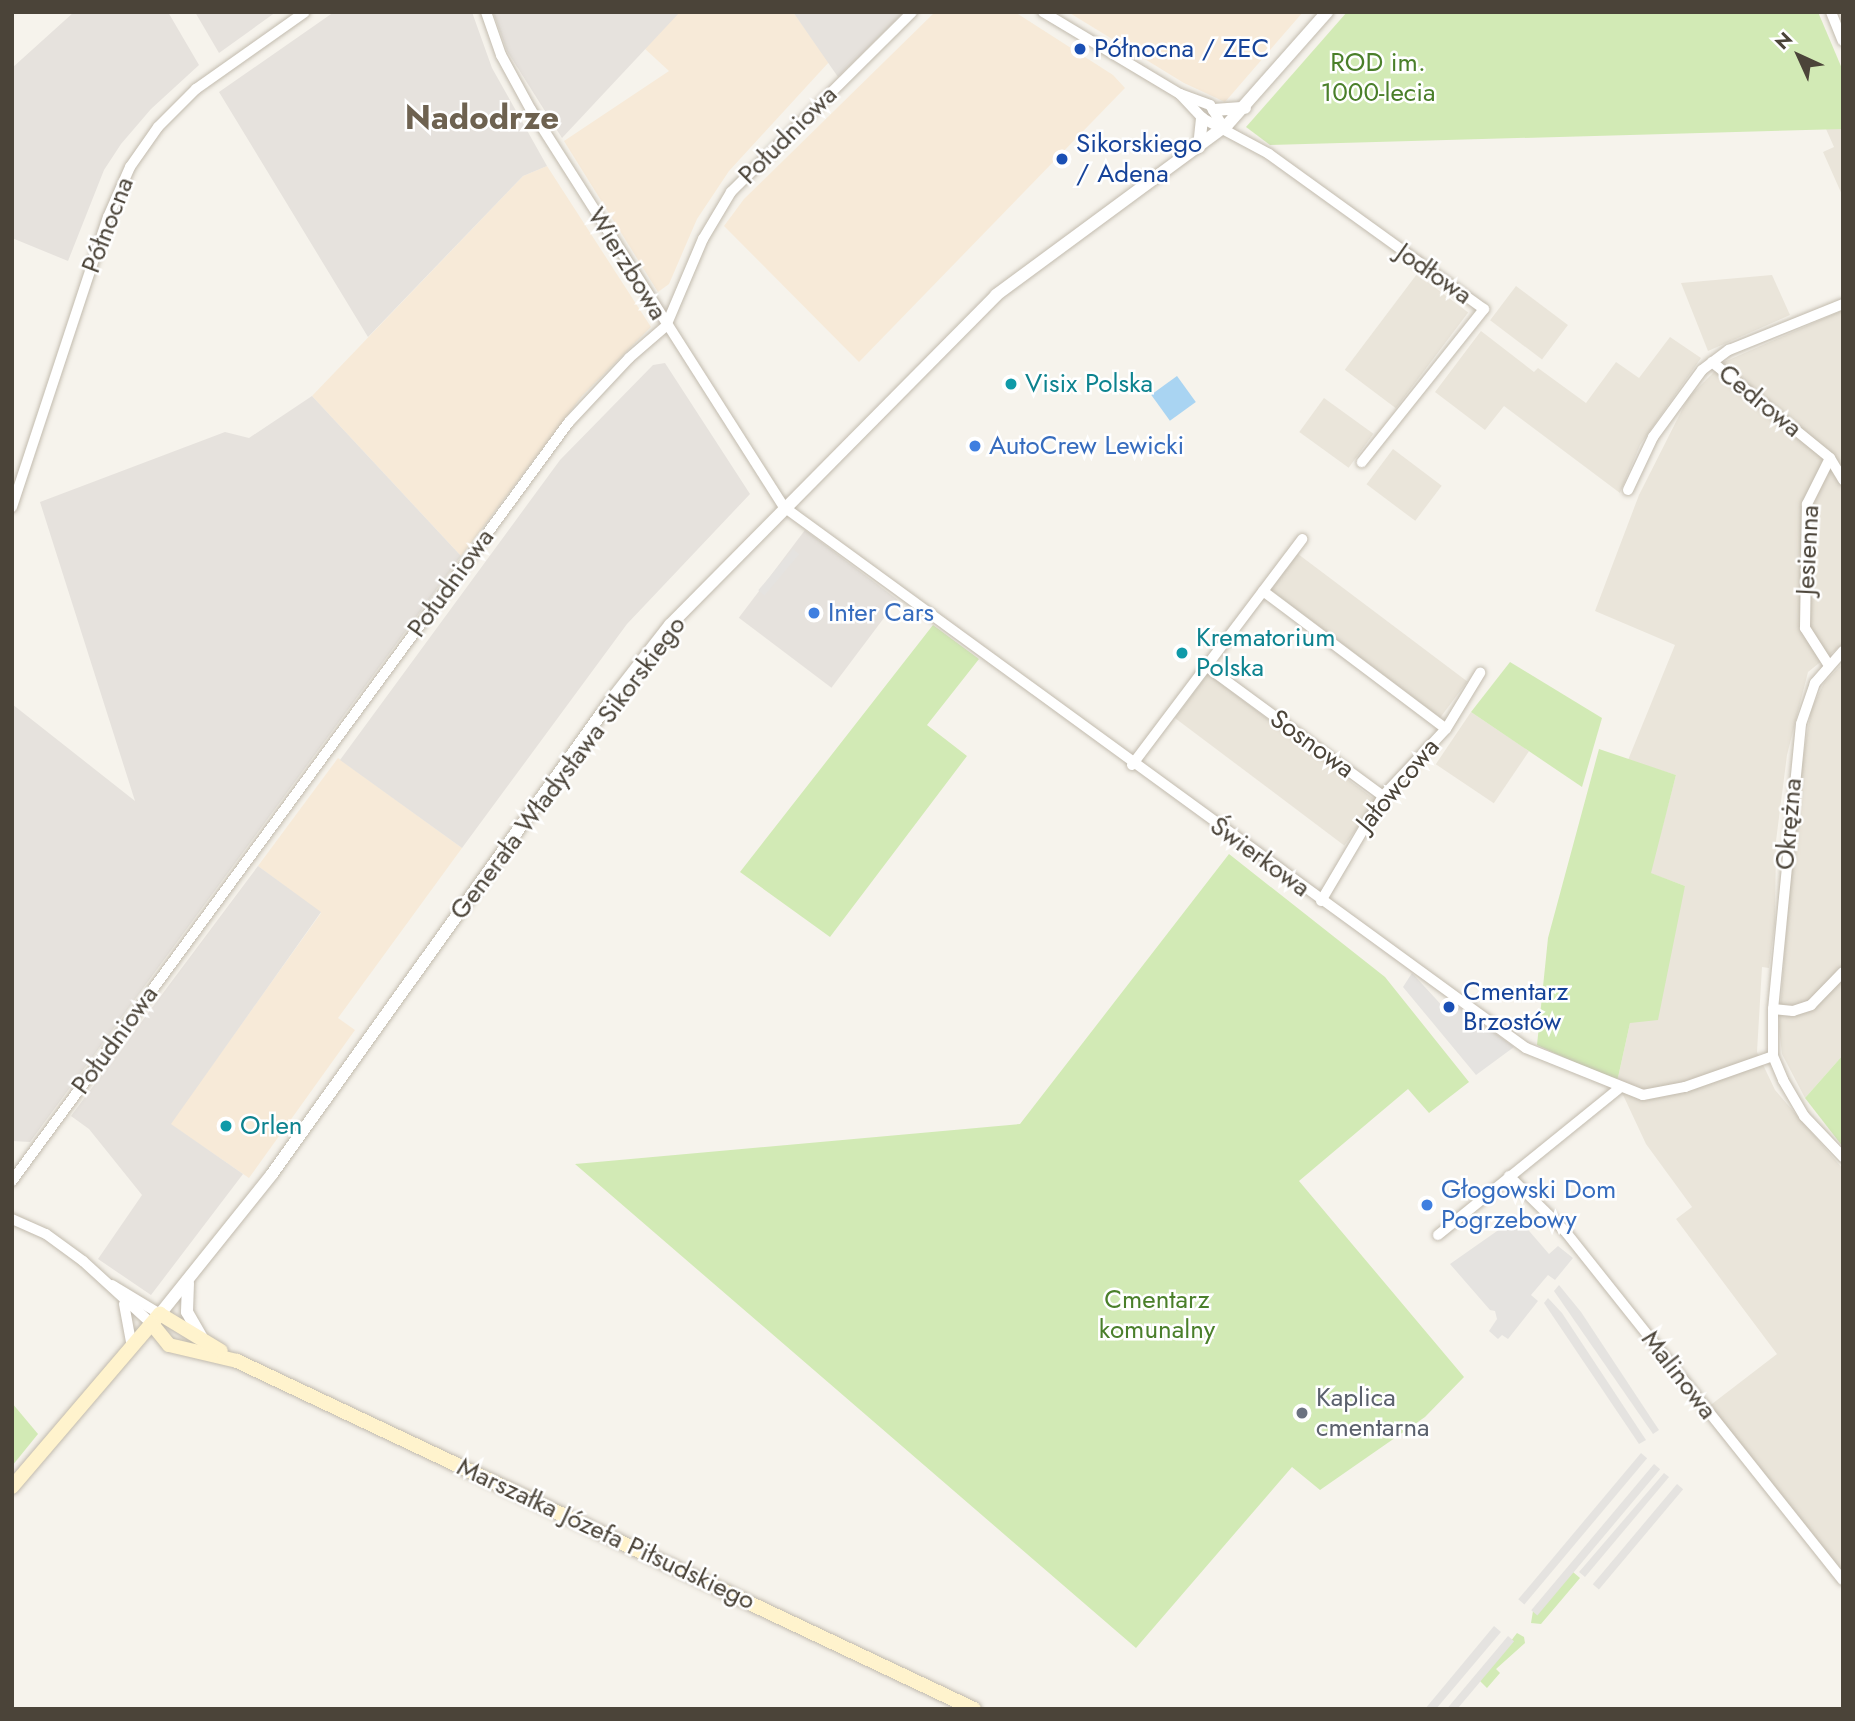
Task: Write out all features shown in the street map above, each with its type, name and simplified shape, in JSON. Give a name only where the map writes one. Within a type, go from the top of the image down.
[{"type":"main road","name":"Marszałka Józefa Piłsudskiego","points":[[156,1319],[204,1341],[237,1361],[974,1709]]},
{"type":"main road","name":"Marszałka Józefa Piłsudskiego","points":[[156,1319],[169,1345],[237,1361]]},
{"type":"main road","name":"Generała Władysława Sikorskiego","points":[[12,1487],[156,1319]]},
{"type":"street","name":"Północna","points":[[12,507],[108,217],[130,167],[158,127],[196,89],[305,12]]},
{"type":"street","name":"Wierzbowa","points":[[485,12],[517,87],[666,326],[784,507]]},
{"type":"street","name":"Południowa","points":[[12,1181],[569,422],[629,358],[666,326],[703,239],[731,191],[912,12]]},
{"type":"street","points":[[1043,12],[1180,94],[1214,110],[1245,108]]},
{"type":"street","name":"Generała Władysława Sikorskiego","points":[[156,1319],[272,1174],[609,704],[670,625],[996,295],[1224,128],[1245,108],[1326,12]]},
{"type":"street","points":[[1831,12],[1843,41]]},
{"type":"street","points":[[1180,94],[1202,118],[1224,128]]},
{"type":"street","points":[[1214,110],[1224,128]]},
{"type":"street","points":[[1199,147],[1202,118]]},
{"type":"street","name":"Jodłowa","points":[[1224,128],[1269,154],[1484,309],[1362,462]]},
{"type":"street","points":[[1712,362],[1729,350],[1843,304]]},
{"type":"street","name":"Cedrowa","points":[[1629,490],[1653,437],[1690,384],[1712,362],[1830,458]]},
{"type":"street","name":"Jesienna","points":[[1830,458],[1843,480]]},
{"type":"street","name":"Jesienna","points":[[1828,664],[1805,628],[1807,504],[1830,458]]},
{"type":"street","name":"Świerkowa","points":[[784,507],[1132,765],[1526,1048],[1618,1089],[1643,1095],[1666,1092],[1773,1056]]},
{"type":"street","points":[[1132,765],[1302,539]]},
{"type":"street","points":[[1263,591],[1446,729]]},
{"type":"street","name":"Okrężna","points":[[1843,651],[1828,664],[1807,702],[1794,766],[1773,1009],[1773,1056],[1804,1116],[1843,1157]]},
{"type":"street","name":"Sosnowa","points":[[1206,666],[1383,796]]},
{"type":"street","name":"Jałowcowa","points":[[1321,901],[1383,796],[1446,729],[1480,673]]},
{"type":"street","points":[[1773,1009],[1793,1011],[1811,1005],[1843,972]]},
{"type":"street","points":[[1438,1235],[1618,1089]]},
{"type":"street","name":"Malinowa","points":[[1509,1176],[1565,1231],[1843,1580]]},
{"type":"street","points":[[12,1219],[46,1234],[156,1319]]},
{"type":"street","points":[[189,1280],[187,1312],[204,1341]]},
{"type":"street","points":[[112,1284],[121,1297],[132,1348]]},
{"type":"street","points":[[121,1297],[156,1319]]},
{"type":"shaded area","points":[[74,12],[168,12],[199,65],[151,109],[121,144],[104,170],[68,261],[12,238],[12,68]]},
{"type":"shaded area","points":[[195,12],[276,12],[219,53]]},
{"type":"shaded area","points":[[334,12],[472,12],[492,68],[547,166],[523,176],[368,337],[219,92]]},
{"type":"shaded area","points":[[493,12],[680,12],[562,138],[507,51]]},
{"type":"shaded area","points":[[678,12],[793,12],[829,62],[729,171],[697,219],[669,284],[658,292],[564,141],[669,71],[643,47]]},
{"type":"shaded area","points":[[793,12],[904,12],[838,77]]},
{"type":"shaded area","points":[[935,12],[1015,12],[1113,75],[1125,88],[859,362],[724,226],[744,199]]},
{"type":"shaded area","points":[[1068,12],[1303,12],[1225,102],[1184,83]]},
{"type":"shaded area","points":[[1826,129],[1843,129],[1843,197],[1823,152],[1834,147]]},
{"type":"shaded area","points":[[547,166],[651,327],[582,396],[461,556],[312,396],[523,176]]},
{"type":"shaded area","points":[[1417,274],[1468,313],[1396,408],[1345,370]]},
{"type":"shaded area","points":[[1772,275],[1790,315],[1708,351],[1681,283]]},
{"type":"shaded area","points":[[1516,286],[1568,325],[1542,359],[1490,320]]},
{"type":"shaded area","points":[[1843,310],[1843,644],[1808,672],[1787,755],[1776,841],[1775,923],[1769,968],[1762,967],[1757,1052],[1775,1090],[1843,1169],[1843,1572],[1708,1407],[1777,1354],[1676,1219],[1692,1207],[1646,1144],[1617,1082],[1630,1023],[1685,886],[1650,873],[1676,775],[1628,760],[1675,645],[1595,611],[1639,495],[1688,398],[1724,362]]},
{"type":"shaded area","points":[[1481,331],[1534,372],[1538,368],[1586,403],[1616,362],[1639,378],[1670,337],[1701,358],[1640,445],[1620,493],[1504,406],[1485,430],[1435,392]]},
{"type":"shaded area","points":[[665,363],[750,494],[627,624],[462,848],[340,760],[560,460],[653,365]]},
{"type":"shaded area","points":[[312,396],[461,556],[30,1142],[12,1141],[12,704],[135,801],[40,502],[225,432],[249,438]]},
{"type":"shaded area","points":[[1324,398],[1373,434],[1349,468],[1299,432]]},
{"type":"shaded area","points":[[1393,449],[1442,486],[1415,521],[1367,484]]},
{"type":"shaded area","points":[[805,530],[898,600],[831,688],[739,618]]},
{"type":"shaded area","points":[[793,549],[799,554],[764,596],[758,590]]},
{"type":"shaded area","points":[[1298,554],[1467,682],[1440,718],[1271,590]]},
{"type":"shaded area","points":[[1843,663],[1843,1055],[1805,1098],[1782,1054],[1779,1027],[1799,783],[1811,710],[1824,683]]},
{"type":"shaded area","points":[[1208,674],[1377,802],[1344,846],[1175,718]]},
{"type":"shaded area","points":[[1471,712],[1529,751],[1494,803],[1436,764]]},
{"type":"shaded area","points":[[338,758],[462,848],[338,1018],[355,1030],[249,1178],[170,1124],[321,913],[258,866]]},
{"type":"shaded area","points":[[258,866],[321,912],[171,1124],[243,1174],[151,1295],[98,1259],[142,1195],[89,1129],[71,1116]]},
{"type":"shaded area","points":[[1412,973],[1447,1011],[1454,1013],[1459,1007],[1514,1047],[1476,1075],[1403,987]]},
{"type":"shaded area","points":[[1517,1217],[1549,1254],[1558,1246],[1573,1258],[1555,1280],[1548,1275],[1531,1295],[1538,1301],[1508,1339],[1502,1335],[1498,1339],[1489,1331],[1497,1319],[1495,1311],[1490,1310],[1450,1264]]},
{"type":"shaded area","points":[[1559,1285],[1581,1312],[1659,1430],[1653,1434],[1554,1291]]},
{"type":"shaded area","points":[[1548,1298],[1562,1313],[1646,1440],[1639,1444],[1544,1303]]},
{"type":"shaded area","points":[[1641,1453],[1647,1458],[1524,1604],[1518,1599]]},
{"type":"shaded area","points":[[1654,1464],[1660,1469],[1537,1615],[1531,1610]]},
{"type":"shaded area","points":[[1664,1473],[1669,1477],[1585,1577],[1579,1572]]},
{"type":"shaded area","points":[[1677,1484],[1683,1489],[1599,1589],[1593,1584]]},
{"type":"shaded area","points":[[1494,1626],[1501,1632],[1436,1709],[1425,1709]]},
{"type":"shaded area","points":[[1508,1636],[1514,1641],[1457,1709],[1447,1709]]},
{"type":"green space","name":"ROD im. 1000-lecia","points":[[1347,12],[1818,12],[1843,71],[1843,129],[1270,145],[1246,127]]},
{"type":"green space","points":[[933,625],[979,659],[927,725],[967,756],[830,937],[740,872]]},
{"type":"green space","points":[[1510,662],[1602,718],[1582,787],[1471,712]]},
{"type":"green space","points":[[1599,749],[1676,775],[1651,873],[1685,886],[1658,1020],[1630,1023],[1617,1082],[1537,1045],[1548,938]]},
{"type":"green space","name":"Cmentarz komunalny","points":[[1229,854],[1385,977],[1469,1082],[1429,1113],[1408,1089],[1299,1181],[1464,1377],[1425,1417],[1320,1490],[1292,1467],[1136,1648],[575,1164],[1020,1124]]},
{"type":"green space","points":[[1843,1055],[1843,1147],[1805,1098]]},
{"type":"green space","points":[[12,1403],[38,1434],[12,1466]]},
{"type":"green space","points":[[1573,1572],[1580,1578],[1541,1624],[1531,1623],[1533,1611],[1537,1614]]},
{"type":"green space","points":[[1517,1633],[1524,1637],[1525,1643],[1496,1669],[1500,1673],[1487,1688],[1480,1681]]},
{"type":"water","points":[[1177,376],[1196,402],[1170,421],[1151,395]]},
{"type":"place","name":"Północna / ZEC","points":[[1080,49]]},
{"type":"place","name":"Sikorskiego / Adena","points":[[1062,159]]},
{"type":"place","name":"Visix Polska","points":[[1011,384]]},
{"type":"place","name":"AutoCrew Lewicki","points":[[975,446]]},
{"type":"place","name":"Inter Cars","points":[[814,613]]},
{"type":"place","name":"Krematorium Polska","points":[[1182,653]]},
{"type":"place","name":"Cmentarz Brzostów","points":[[1449,1007]]},
{"type":"place","name":"Orlen","points":[[226,1126]]},
{"type":"place","name":"Głogowski Dom Pogrzebowy","points":[[1427,1205]]},
{"type":"place","name":"Kaplica cmentarna","points":[[1302,1413]]},
{"type":"district","name":"Nadodrze","points":[[482,118]]}]
